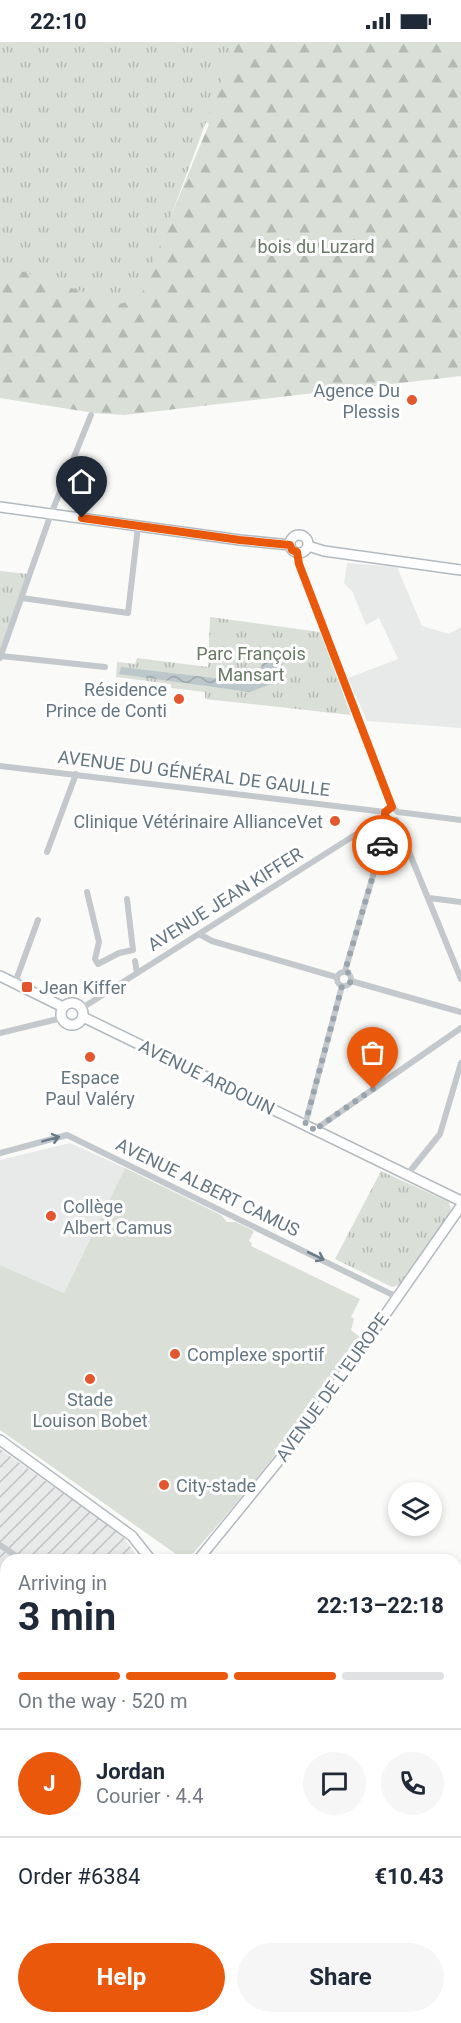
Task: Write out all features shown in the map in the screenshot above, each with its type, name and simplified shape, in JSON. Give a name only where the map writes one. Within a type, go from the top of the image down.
[{"type":"street","points":[[91,415],[51,514],[0,657],[105,667]]},
{"type":"street","points":[[0,507],[302,552],[308,546]]},
{"type":"street","points":[[22,598],[128,613],[138,527]]},
{"type":"street","points":[[308,546],[306,539],[299,535],[292,538],[299,564],[392,807],[398,812],[461,820]]},
{"type":"street","points":[[308,546],[461,570]]},
{"type":"street","name":"AVENUE DU GÉNÉRAL DE GAULLE","points":[[0,766],[76,774],[388,817]]},
{"type":"street","points":[[47,852],[76,774]]},
{"type":"street","name":"AVENUE JEAN KIFFER","points":[[82,1012],[137,973],[388,817],[392,807]]},
{"type":"street","points":[[345,971],[388,817],[398,812]]},
{"type":"street","points":[[388,817],[429,898],[461,979]]},
{"type":"street","points":[[87,892],[99,942],[95,958],[98,964],[119,953],[133,950],[127,899]]},
{"type":"street","points":[[429,898],[461,902]]},
{"type":"street","points":[[15,983],[38,920]]},
{"type":"street","points":[[199,934],[212,941],[336,977]]},
{"type":"street","points":[[135,961],[137,973]]},
{"type":"street","points":[[336,977],[345,971]]},
{"type":"street","points":[[345,971],[349,973],[351,981]]},
{"type":"street","points":[[0,976],[62,1012],[66,1023],[73,1025],[79,1022],[82,1012],[73,1002],[62,1012],[0,1033]]},
{"type":"street","points":[[336,977],[342,986]]},
{"type":"street","points":[[342,986],[351,981]]},
{"type":"street","points":[[351,981],[461,1012]]},
{"type":"street","points":[[0,982],[62,1012]]},
{"type":"street","points":[[305,1125],[342,986]]},
{"type":"street","name":"AVENUE ARDOUIN","points":[[82,1012],[461,1201]]},
{"type":"street","points":[[318,1131],[320,1126],[461,1028]]},
{"type":"street","points":[[407,1175],[440,1134],[461,1063]]},
{"type":"street","name":"AVENUE ALBERT CAMUS","points":[[0,1153],[67,1135],[397,1297]]},
{"type":"street","name":"AVENUE DE L'EUROPE","points":[[203,1554],[311,1421],[461,1206]]},
{"type":"street","points":[[0,1440],[132,1536],[146,1554]]},
{"type":"street","points":[[0,1545],[13,1554]]},
{"type":"shaded area","points":[[347,563],[397,567],[422,626],[449,634],[461,627],[461,728],[367,721],[348,678],[398,659],[379,618],[366,625],[352,591],[344,583]]},
{"type":"shaded area","name":"Collège Albert Camus","points":[[70,1143],[125,1168],[64,1293],[0,1265],[0,1160]]},
{"type":"shaded area","points":[[0,1449],[121,1534],[136,1554],[0,1554]]},
{"type":"green space","name":"bois du Luzard","points":[[0,42],[461,42],[461,376],[124,415],[94,413],[0,398],[0,251],[137,298],[209,124],[154,91]]},
{"type":"green space","points":[[0,42],[236,42],[140,299],[119,304],[0,264]]},
{"type":"green space","points":[[0,571],[28,574],[0,651]]},
{"type":"green space","name":"Parc François Mansart","points":[[210,617],[320,632],[351,715],[205,699],[205,692],[171,688],[171,684],[116,677],[117,662],[135,664],[137,658],[208,667]]},
{"type":"green space","name":"Complexe sportif","points":[[125,1168],[221,1215],[227,1222],[236,1222],[254,1231],[249,1241],[252,1243],[251,1246],[360,1299],[351,1317],[354,1319],[351,1330],[361,1338],[300,1423],[235,1505],[192,1554],[176,1554],[0,1430],[0,1265],[64,1293]]},
{"type":"green space","points":[[381,1171],[449,1202],[451,1211],[399,1285],[392,1287],[335,1259]]},
{"type":"water","points":[[275,657],[282,662],[284,674],[278,681],[250,692],[119,674],[121,667],[230,680],[257,672],[264,659]]},
{"type":"way so far","points":[[373,1089],[320,1126],[318,1131],[305,1125],[342,986],[351,981],[349,973],[345,971],[382,845]]},
{"type":"place","name":"Agence Du Plessis","points":[[412,400]]},
{"type":"place","name":"Résidence Prince de Conti","points":[[179,699]]},
{"type":"place","name":"Clinique Vétérinaire AllianceVet","points":[[335,821]]},
{"type":"place","name":"Jean Kiffer","points":[[27,987]]},
{"type":"place","name":"Espace Paul Valéry","points":[[90,1057]]},
{"type":"place","name":"Collège Albert Camus","points":[[51,1216]]},
{"type":"place","name":"Complexe sportif","points":[[175,1354]]},
{"type":"place","name":"Stade Louison Bobet","points":[[90,1379]]},
{"type":"place","name":"City-stade","points":[[164,1485]]},
{"type":"route","points":[[82,518],[290,545],[294,552],[297,552],[299,564],[392,807],[387,808],[385,812],[386,819],[389,820],[382,845]]}]
